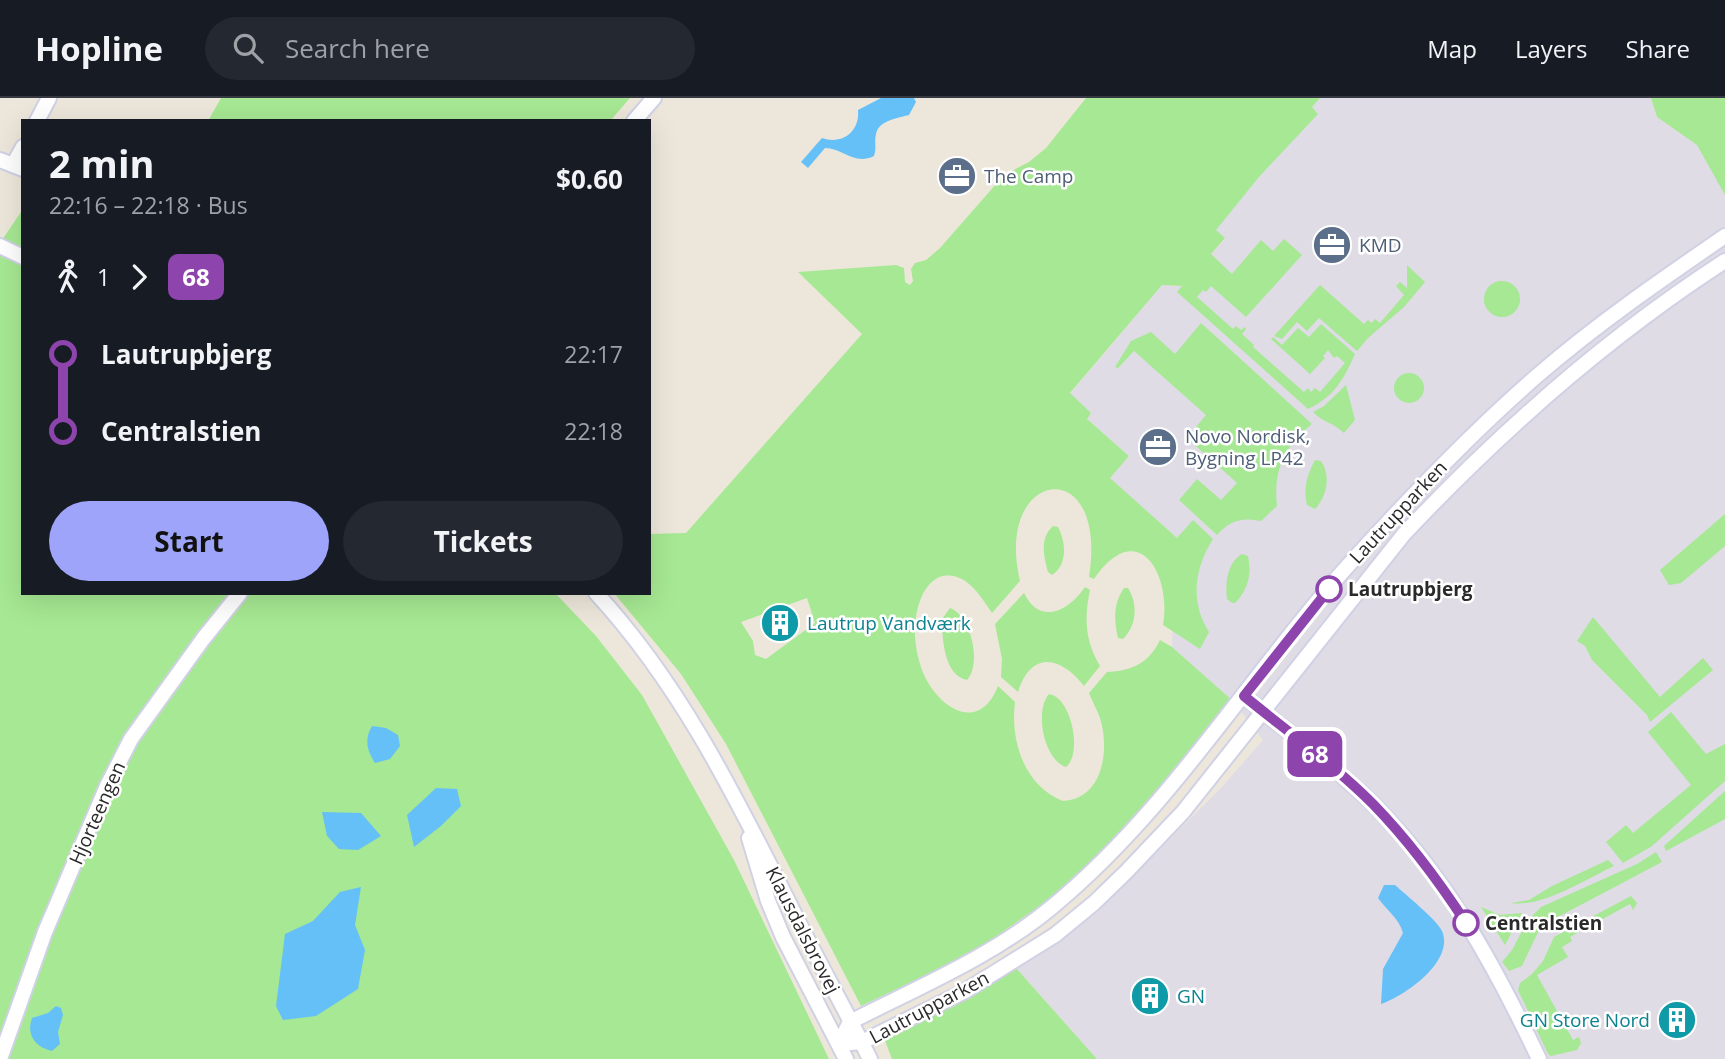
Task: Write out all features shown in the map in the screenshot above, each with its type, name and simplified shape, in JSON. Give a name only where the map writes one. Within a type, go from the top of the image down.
[{"type":"street","points":[[38,119],[49,98]]},
{"type":"street","points":[[636,119],[654,98]]},
{"type":"street","points":[[12,165],[21,149]]},
{"type":"street","name":"Lautrupparken","points":[[839,1044],[850,1021],[1009,938],[1051,908],[1094,869],[1153,809],[1352,562],[1476,432],[1539,374],[1596,328],[1661,279],[1725,236]]},
{"type":"street","points":[[0,246],[21,256]]},
{"type":"street","name":"Lautrupparken","points":[[839,1044],[862,1042],[965,991],[1064,927],[1126,872],[1183,812],[1404,534],[1475,460],[1603,347],[1725,261]]},
{"type":"street","name":"Hjorteengen","points":[[0,1059],[45,932],[107,786],[131,739],[238,595]]},
{"type":"street","name":"Klausdalsbrovej","points":[[598,595],[659,669],[687,712],[737,800],[870,1059]]},
{"type":"street","points":[[1244,696],[1371,802],[1406,839],[1436,878],[1493,965],[1539,1059]]},
{"type":"street","name":"Klausdalsbrovej","points":[[737,800],[768,901],[783,937],[846,1059]]},
{"type":"shaded area","points":[[1320,98],[1651,98],[1657,117],[1697,145],[1725,117],[1725,1059],[1097,1059],[1015,967],[1095,909],[1139,870],[1220,789],[1263,740],[1233,701],[1172,647],[1177,538],[1109,478],[1129,456],[1086,418],[1091,413],[1070,394],[1162,285],[1182,286],[1225,239],[1215,230],[1318,113],[1312,107]]},
{"type":"green space","points":[[221,98],[630,98],[612,119],[209,119]]},
{"type":"green space","points":[[1086,98],[1320,98],[1312,107],[1318,114],[1259,177],[1216,230],[1225,238],[1211,254],[1232,274],[1261,240],[1273,251],[1284,239],[1302,255],[1246,317],[1211,286],[1197,297],[1233,329],[1236,326],[1241,330],[1245,327],[1242,334],[1253,347],[1304,392],[1308,388],[1311,392],[1315,388],[1320,392],[1345,363],[1337,356],[1334,358],[1328,350],[1323,356],[1325,358],[1310,374],[1271,339],[1273,337],[1282,345],[1298,328],[1309,337],[1321,324],[1355,354],[1337,386],[1325,399],[1308,409],[1177,292],[1182,286],[1162,285],[1070,393],[1091,413],[1087,419],[1129,456],[1110,478],[1177,538],[1193,520],[1213,539],[1202,562],[1197,586],[1199,609],[1209,632],[1200,649],[1163,625],[1162,588],[1157,572],[1148,559],[1138,552],[1125,552],[1110,561],[1094,579],[1089,577],[1091,536],[1083,509],[1069,493],[1052,489],[1035,497],[1022,515],[1016,543],[1020,581],[992,613],[972,587],[959,578],[939,577],[925,591],[918,607],[915,627],[918,658],[925,677],[941,699],[961,712],[981,709],[998,686],[1015,702],[1015,731],[1029,773],[1038,785],[1063,801],[1087,792],[1100,771],[1103,731],[1089,693],[1107,672],[1132,668],[1145,660],[1160,640],[1172,647],[1233,701],[1144,810],[1091,865],[1047,901],[971,954],[861,1006],[726,744],[681,674],[616,595],[651,595],[651,534],[686,533],[862,334],[798,272],[896,265],[904,268],[905,282],[910,285],[913,281],[911,269],[915,263],[926,260],[940,248],[1004,175],[1029,162],[1046,148]],"holes":[[[807,598],[815,623],[766,659],[755,655],[753,641],[741,622]]]},
{"type":"green space","points":[[1651,98],[1725,98],[1725,195],[1697,145],[1657,117]]},
{"type":"green space","points":[[21,212],[21,595],[557,595],[596,636],[642,695],[734,860],[829,1059],[0,1059],[0,243]]},
{"type":"green space","points":[[1407,265],[1425,282],[1404,307],[1357,351],[1319,318],[1307,331],[1297,322],[1282,339],[1274,336],[1320,285],[1364,324],[1368,320],[1372,323],[1375,319],[1380,323],[1404,295],[1396,286],[1400,282],[1407,288]]},
{"type":"green space","points":[[1502,281],[1515,286],[1520,299],[1515,312],[1502,317],[1489,312],[1484,299],[1489,286]]},
{"type":"green space","points":[[1201,323],[1312,424],[1295,441],[1283,459],[1277,481],[1277,506],[1261,521],[1237,521],[1217,535],[1179,500],[1197,479],[1221,500],[1237,483],[1187,438],[1206,415],[1134,351],[1118,368],[1115,367],[1131,341],[1151,332],[1175,354]]},
{"type":"green space","points":[[1409,373],[1419,378],[1424,388],[1419,398],[1409,403],[1399,398],[1394,388],[1399,378]]},
{"type":"green space","points":[[1346,385],[1355,420],[1344,433],[1313,412],[1324,406]]},
{"type":"green space","points":[[1315,460],[1321,461],[1327,479],[1325,492],[1315,509],[1307,505],[1305,493]]},
{"type":"green space","points":[[1725,514],[1725,546],[1681,583],[1669,585],[1660,570]]},
{"type":"green space","points":[[1053,526],[1058,527],[1061,533],[1064,553],[1061,565],[1052,575],[1048,572],[1045,560],[1044,542]]},
{"type":"green space","points":[[1242,554],[1248,556],[1248,581],[1243,593],[1232,603],[1227,599],[1228,574],[1233,563]]},
{"type":"green space","points":[[1085,587],[1090,590],[1087,610],[1089,638],[1100,666],[1084,686],[1066,668],[1047,662],[1039,664],[1024,678],[1018,692],[1001,677],[1002,659],[995,624],[1024,593],[1031,603],[1046,612],[1071,603]]},
{"type":"green space","points":[[1124,588],[1128,588],[1135,607],[1131,627],[1123,639],[1118,638],[1115,618],[1116,606]]},
{"type":"green space","points":[[950,608],[964,620],[972,641],[974,663],[967,680],[953,671],[946,655],[942,619]]},
{"type":"green space","points":[[1593,617],[1660,697],[1703,658],[1713,670],[1650,722],[1647,715],[1592,660],[1585,646],[1577,641]]},
{"type":"green space","points":[[1049,694],[1057,697],[1063,705],[1072,726],[1074,750],[1066,767],[1058,763],[1052,755],[1044,734],[1042,712]]},
{"type":"green space","points":[[1671,712],[1706,754],[1725,744],[1725,781],[1652,846],[1623,863],[1606,842],[1626,825],[1633,833],[1691,785],[1648,732]]},
{"type":"green space","points":[[1725,791],[1725,819],[1666,851],[1664,846]]},
{"type":"green space","points":[[1656,852],[1662,862],[1556,918],[1539,930],[1522,966],[1509,971],[1502,962],[1512,950],[1528,920],[1541,907],[1637,864]]},
{"type":"green space","points":[[1608,860],[1614,866],[1564,891],[1536,901],[1511,903],[1529,900],[1552,886]]},
{"type":"green space","points":[[1631,896],[1637,903],[1633,910],[1630,904],[1570,937],[1572,941],[1562,947],[1568,957],[1537,975],[1573,1040],[1579,1037],[1581,1043],[1577,1050],[1551,1056],[1518,990],[1520,983],[1543,961],[1554,937]]},
{"type":"green space","points":[[1481,907],[1500,915],[1522,913],[1505,945]]},
{"type":"green space","points":[[1015,967],[1097,1059],[892,1059],[884,1038]]},
{"type":"water","points":[[881,98],[914,98],[916,102],[909,115],[889,120],[878,129],[874,156],[860,159],[825,148],[808,168],[801,162],[822,138],[836,140],[848,135],[856,125],[858,110]]},
{"type":"water","points":[[372,726],[386,728],[398,735],[400,746],[390,759],[375,763],[372,758],[367,740]]},
{"type":"water","points":[[436,788],[457,789],[461,806],[414,847],[407,815]]},
{"type":"water","points":[[322,812],[361,813],[381,836],[358,850],[339,849],[327,836]]},
{"type":"water","points":[[1384,885],[1395,885],[1428,914],[1442,931],[1444,942],[1435,965],[1425,976],[1381,1004],[1383,969],[1403,933],[1396,919],[1378,898]]},
{"type":"water","points":[[361,887],[355,925],[365,950],[358,989],[316,1016],[283,1020],[276,1006],[285,934],[313,921],[340,892]]},
{"type":"water","points":[[56,1006],[61,1008],[63,1015],[58,1032],[60,1044],[52,1051],[41,1047],[33,1039],[30,1024],[32,1018],[48,1013]]},
{"type":"bus line","name":"68","points":[[1329,589],[1244,696],[1371,802],[1406,839],[1466,923]]},
{"type":"place","name":"The Camp","points":[[957,176]]},
{"type":"place","name":"KMD","points":[[1332,245]]},
{"type":"place","name":"Novo Nordisk, Bygning LP42","points":[[1158,447]]},
{"type":"place","name":"Lautrupbjerg","points":[[1329,589]]},
{"type":"place","name":"Lautrup Vandværk","points":[[780,623]]},
{"type":"place","name":"Centralstien","points":[[1466,923]]},
{"type":"place","name":"GN","points":[[1150,996]]},
{"type":"place","name":"GN Store Nord","points":[[1677,1020]]}]
